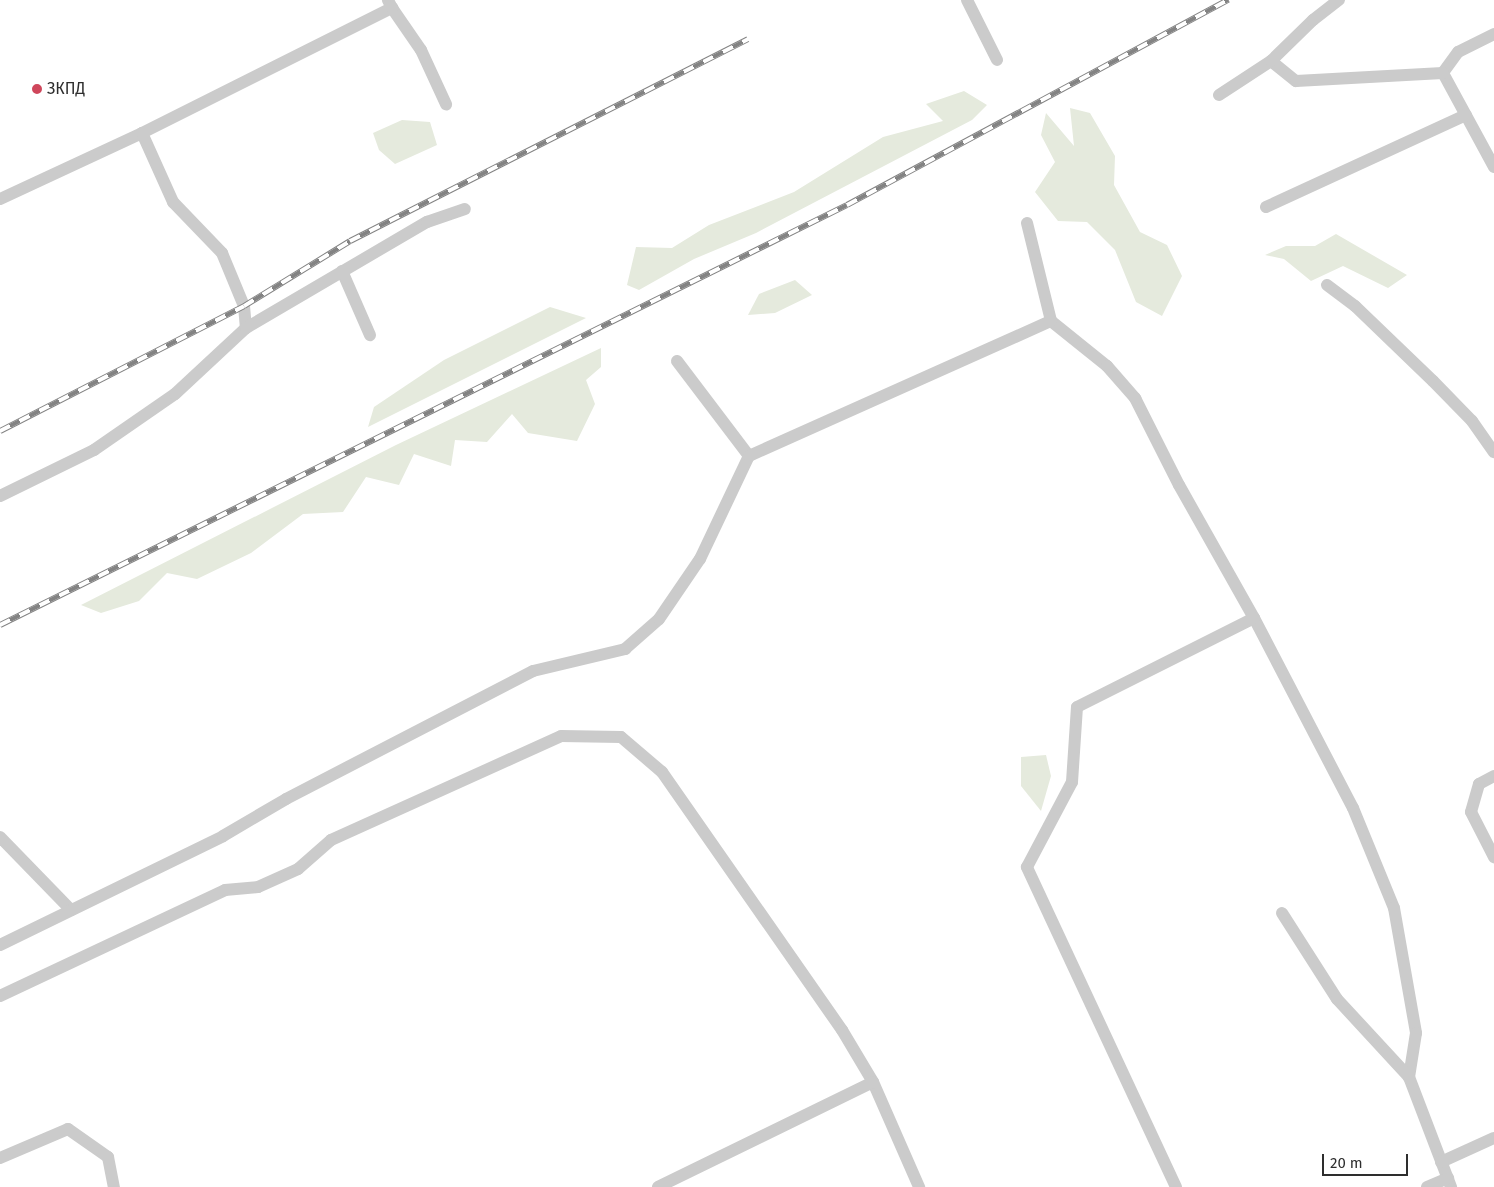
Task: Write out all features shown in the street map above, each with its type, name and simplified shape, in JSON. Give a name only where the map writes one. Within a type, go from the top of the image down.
[{"type":"lane","points":[[967,0],[997,60]]},
{"type":"lane","points":[[1219,95],[1271,61],[1313,20],[1339,0]]},
{"type":"lane","points":[[0,199],[142,133],[390,4],[421,50],[446,104]]},
{"type":"lane","points":[[1443,73],[1458,52],[1494,34]]},
{"type":"lane","points":[[1271,61],[1296,81],[1443,73]]},
{"type":"lane","points":[[1443,73],[1494,167]]},
{"type":"lane","points":[[1266,207],[1466,115]]},
{"type":"lane","points":[[142,133],[173,202],[222,253],[244,306],[246,328]]},
{"type":"lane","points":[[0,496],[94,450],[175,394],[246,328],[427,222],[465,209]]},
{"type":"lane","points":[[1027,223],[1051,320],[1107,366],[1135,398],[1179,485],[1254,618],[1353,808],[1394,908],[1416,1033],[1409,1077]]},
{"type":"lane","points":[[342,271],[370,335]]},
{"type":"lane","points":[[1327,285],[1355,306],[1433,381],[1472,421],[1494,452]]},
{"type":"lane","points":[[0,945],[223,836],[295,795],[533,671],[625,649],[659,619],[700,559],[749,456],[1051,320]]},
{"type":"lane","points":[[677,361],[749,456]]},
{"type":"lane","points":[[1176,1187],[1027,867],[1072,782],[1077,707],[1254,618]]},
{"type":"lane","points":[[0,996],[225,890],[258,888],[298,869],[331,840],[561,736],[621,737],[662,772],[842,1030],[873,1082],[919,1187]]},
{"type":"lane","points":[[1494,776],[1479,784],[1471,812],[1494,857]]},
{"type":"lane","points":[[0,837],[71,910]]},
{"type":"lane","points":[[1282,913],[1337,998],[1409,1077],[1450,1182],[1427,1187]]},
{"type":"lane","points":[[658,1187],[873,1082]]},
{"type":"lane","points":[[0,1158],[68,1129],[108,1157],[114,1187]]},
{"type":"lane","points":[[1441,1162],[1494,1138]]},
{"type":"shaded area","points":[[964,91],[987,105],[972,120],[756,233],[694,259],[639,290],[627,285],[636,247],[672,248],[709,225],[794,192],[883,137],[943,121],[926,104]]},
{"type":"shaded area","points":[[1070,108],[1090,113],[1115,156],[1114,185],[1140,232],[1167,245],[1182,276],[1162,316],[1136,302],[1115,250],[1087,222],[1058,221],[1035,192],[1055,162],[1041,135],[1046,113],[1074,146]]},
{"type":"shaded area","points":[[402,120],[430,122],[437,145],[395,164],[379,150],[373,133]]},
{"type":"shaded area","points":[[1336,234],[1407,275],[1388,288],[1343,266],[1311,281],[1284,259],[1265,255],[1286,246],[1315,246]]},
{"type":"shaded area","points":[[795,280],[812,295],[775,313],[748,315],[759,294]]},
{"type":"shaded area","points":[[550,307],[586,318],[368,427],[374,407],[444,360]]},
{"type":"shaded area","points":[[601,348],[601,367],[586,380],[595,404],[577,441],[528,433],[512,414],[487,442],[455,440],[451,466],[414,454],[399,485],[366,477],[343,512],[303,514],[251,553],[197,579],[167,573],[139,601],[101,613],[81,605],[396,445]]},
{"type":"shaded area","points":[[1046,755],[1051,776],[1041,811],[1021,786],[1021,757]]},
{"type":"railway","points":[[0,625],[847,205],[1228,0]]},
{"type":"railway","points":[[0,431],[244,306],[350,241],[748,39]]},
{"type":"place","name":"ЗКПД","points":[[37,89]]}]
